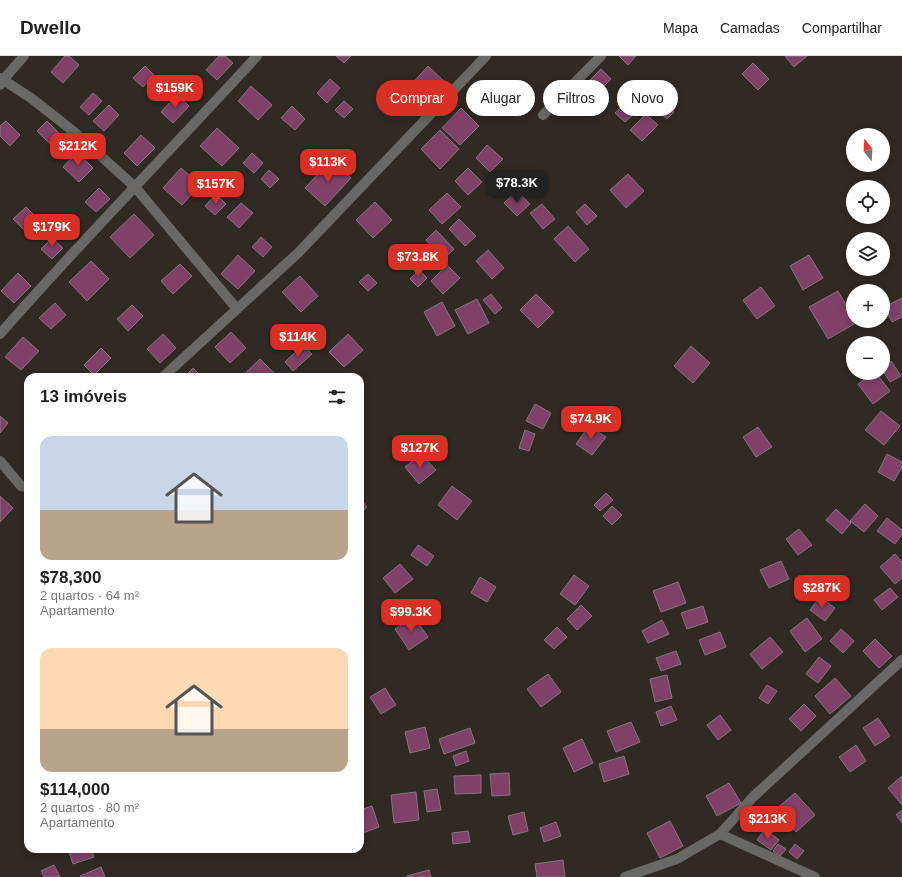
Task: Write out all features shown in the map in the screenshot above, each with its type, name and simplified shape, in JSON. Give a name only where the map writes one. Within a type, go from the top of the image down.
[{"type":"street","points":[[24,56],[1,81],[31,98],[73,131],[135,187],[237,309]]},
{"type":"street","points":[[0,334],[257,56]]},
{"type":"street","points":[[168,373],[299,252],[486,56]]},
{"type":"street","points":[[578,80],[601,56]]},
{"type":"street","points":[[0,462],[21,486],[24,486]]},
{"type":"street","points":[[625,877],[678,859],[720,834],[752,798],[902,660]]},
{"type":"street","points":[[720,834],[815,877]]},
{"type":"building","points":[[65,56],[69,56],[79,65],[63,83],[51,72]]},
{"type":"building","points":[[219,56],[225,56],[233,63],[217,80],[206,70]]},
{"type":"building","points":[[336,56],[351,56],[344,63]]},
{"type":"building","points":[[619,56],[636,56],[628,65]]},
{"type":"building","points":[[785,56],[807,56],[794,67]]},
{"type":"building","points":[[753,63],[769,79],[758,90],[742,74]]},
{"type":"building","points":[[145,66],[154,75],[143,87],[133,78]]},
{"type":"building","points":[[428,66],[443,80],[415,80]]},
{"type":"building","points":[[601,69],[611,79],[609,81],[590,80]]},
{"type":"building","points":[[330,79],[340,88],[327,103],[317,93]]},
{"type":"building","points":[[251,86],[272,105],[258,120],[238,101]]},
{"type":"building","points":[[93,93],[102,101],[89,115],[80,107]]},
{"type":"building","points":[[177,95],[189,106],[173,123],[161,112]]},
{"type":"building","points":[[344,101],[353,109],[344,118],[335,110]]},
{"type":"building","points":[[109,105],[119,115],[104,131],[93,121]]},
{"type":"building","points":[[292,106],[305,119],[295,130],[281,118]]},
{"type":"building","points":[[461,108],[466,113],[466,116],[469,116],[479,126],[460,145],[442,128],[453,116],[458,116],[458,111]]},
{"type":"building","points":[[618,116],[632,116],[625,122]]},
{"type":"building","points":[[644,116],[648,116],[658,125],[642,141],[630,130]]},
{"type":"building","points":[[6,121],[20,135],[10,146],[0,136],[0,126]]},
{"type":"building","points":[[47,121],[69,143],[59,153],[37,131]]},
{"type":"building","points":[[217,128],[239,148],[222,166],[200,146]]},
{"type":"building","points":[[440,130],[459,149],[440,169],[421,149]]},
{"type":"building","points":[[141,135],[155,148],[137,166],[124,153]]},
{"type":"building","points":[[487,145],[503,159],[490,172],[476,158]]},
{"type":"building","points":[[77,152],[93,168],[79,182],[63,167]]},
{"type":"building","points":[[252,153],[263,163],[254,173],[243,163]]},
{"type":"building","points":[[332,159],[351,178],[325,206],[305,188]]},
{"type":"building","points":[[181,168],[200,185],[182,205],[163,188]]},
{"type":"building","points":[[468,168],[482,182],[468,195],[455,181]]},
{"type":"building","points":[[269,170],[279,179],[270,188],[261,179]]},
{"type":"building","points":[[628,174],[644,191],[626,208],[610,190]]},
{"type":"building","points":[[99,188],[110,199],[96,212],[85,202]]},
{"type":"building","points":[[517,191],[530,204],[517,216],[504,203]]},
{"type":"building","points":[[447,193],[461,207],[442,224],[429,210]]},
{"type":"building","points":[[216,194],[226,204],[215,215],[205,206]]},
{"type":"building","points":[[375,202],[392,220],[373,238],[356,220]]},
{"type":"building","points":[[241,203],[253,213],[239,228],[227,217]]},
{"type":"building","points":[[542,204],[555,219],[543,229],[530,213]]},
{"type":"building","points":[[585,204],[597,216],[587,225],[576,212]]},
{"type":"building","points":[[26,207],[37,218],[24,230],[13,219]]},
{"type":"building","points":[[134,214],[154,235],[130,258],[110,237]]},
{"type":"building","points":[[459,219],[476,236],[465,246],[449,229]]},
{"type":"building","points":[[568,226],[589,249],[575,262],[554,239]]},
{"type":"building","points":[[436,230],[454,249],[444,259],[426,240]]},
{"type":"building","points":[[261,237],[272,247],[263,257],[252,247]]},
{"type":"building","points":[[52,238],[63,248],[52,259],[41,249]]},
{"type":"building","points":[[488,250],[504,268],[492,279],[476,261]]},
{"type":"building","points":[[238,255],[255,271],[238,289],[221,274]]},
{"type":"building","points":[[809,255],[823,278],[803,290],[790,266]]},
{"type":"building","points":[[91,261],[109,279],[87,301],[69,282]]},
{"type":"building","points":[[180,264],[192,276],[173,294],[161,281]]},
{"type":"building","points":[[447,265],[460,278],[443,294],[431,281]]},
{"type":"building","points":[[419,270],[427,278],[418,287],[410,279]]},
{"type":"building","points":[[18,273],[31,286],[14,303],[1,291]]},
{"type":"building","points":[[368,274],[377,283],[368,291],[359,282]]},
{"type":"building","points":[[300,276],[318,296],[301,312],[282,292]]},
{"type":"building","points":[[761,287],[775,306],[757,319],[743,300]]},
{"type":"building","points":[[838,291],[846,305],[846,328],[847,328],[828,339],[809,307]]},
{"type":"building","points":[[491,294],[502,308],[495,314],[483,300]]},
{"type":"building","points":[[536,294],[554,312],[538,328],[520,310]]},
{"type":"building","points":[[902,298],[902,317],[892,322],[890,318],[890,304]]},
{"type":"building","points":[[477,299],[489,323],[468,334],[455,310]]},
{"type":"building","points":[[442,302],[455,326],[437,336],[424,312]]},
{"type":"building","points":[[55,303],[66,315],[51,329],[39,318]]},
{"type":"building","points":[[132,305],[143,316],[128,331],[117,319]]},
{"type":"building","points":[[291,324],[302,336],[290,348],[278,336]]},
{"type":"building","points":[[231,332],[246,348],[230,363],[215,347]]},
{"type":"building","points":[[163,334],[176,348],[160,363],[147,349]]},
{"type":"building","points":[[348,334],[363,350],[344,367],[329,352]]},
{"type":"building","points":[[23,337],[39,351],[21,370],[5,357]]},
{"type":"building","points":[[303,345],[312,354],[293,371],[285,362]]},
{"type":"building","points":[[691,346],[710,363],[693,383],[674,366]]},
{"type":"building","points":[[101,348],[111,358],[96,373],[92,373],[84,365]]},
{"type":"building","points":[[260,359],[274,373],[245,373]]},
{"type":"building","points":[[890,362],[901,376],[890,382],[889,380],[890,380]]},
{"type":"building","points":[[193,368],[198,373],[188,373]]},
{"type":"building","points":[[863,380],[881,380],[890,391],[873,404],[858,384]]},
{"type":"building","points":[[535,404],[551,413],[543,429],[526,421]]},
{"type":"building","points":[[881,411],[900,426],[884,445],[865,430]]},
{"type":"building","points":[[0,416],[8,423],[0,433]]},
{"type":"building","points":[[589,426],[606,437],[592,455],[576,444]]},
{"type":"building","points":[[758,427],[772,447],[756,457],[743,437]]},
{"type":"building","points":[[525,430],[535,434],[529,451],[519,448]]},
{"type":"building","points":[[421,454],[436,470],[419,484],[405,467]]},
{"type":"building","points":[[887,454],[902,462],[902,467],[894,481],[878,472]]},
{"type":"building","points":[[452,486],[472,501],[457,520],[438,505]]},
{"type":"building","points":[[606,493],[613,500],[600,511],[594,505]]},
{"type":"building","points":[[0,496],[13,508],[0,522]]},
{"type":"building","points":[[865,504],[878,516],[864,532],[850,521]]},
{"type":"building","points":[[612,506],[622,515],[612,525],[603,516]]},
{"type":"building","points":[[836,509],[851,523],[842,534],[826,520]]},
{"type":"building","points":[[887,518],[902,530],[902,534],[895,544],[877,531]]},
{"type":"building","points":[[799,529],[812,545],[798,555],[786,539]]},
{"type":"building","points":[[418,545],[434,556],[427,566],[411,555]]},
{"type":"building","points":[[895,554],[902,562],[902,578],[895,584],[880,567]]},
{"type":"building","points":[[781,561],[789,579],[769,588],[760,570]]},
{"type":"building","points":[[400,564],[413,579],[395,593],[383,578]]},
{"type":"building","points":[[574,575],[589,586],[575,605],[560,594]]},
{"type":"building","points":[[480,577],[496,587],[487,602],[471,593]]},
{"type":"building","points":[[678,582],[686,603],[661,612],[653,591]]},
{"type":"building","points":[[890,588],[898,597],[882,610],[874,600]]},
{"type":"building","points":[[820,597],[835,608],[825,621],[810,610]]},
{"type":"building","points":[[581,605],[592,616],[577,630],[567,619]]},
{"type":"building","points":[[703,606],[708,622],[687,629],[681,613]]},
{"type":"building","points":[[414,617],[428,637],[409,650],[395,629]]},
{"type":"building","points":[[807,618],[822,639],[805,652],[790,631]]},
{"type":"building","points":[[662,620],[669,634],[648,643],[642,631]]},
{"type":"building","points":[[557,627],[567,637],[554,649],[544,640]]},
{"type":"building","points":[[841,629],[854,641],[843,653],[830,641]]},
{"type":"building","points":[[720,632],[726,647],[705,655],[699,640]]},
{"type":"building","points":[[770,637],[783,652],[762,669],[750,654]]},
{"type":"building","points":[[875,639],[892,656],[879,668],[863,651]]},
{"type":"building","points":[[676,651],[681,664],[661,671],[656,658]]},
{"type":"building","points":[[819,657],[831,666],[818,683],[806,674]]},
{"type":"building","points":[[548,674],[561,692],[541,707],[527,689]]},
{"type":"building","points":[[667,675],[672,698],[655,702],[650,679]]},
{"type":"building","points":[[835,678],[851,696],[830,714],[815,696]]},
{"type":"building","points":[[767,685],[777,691],[768,704],[759,698]]},
{"type":"building","points":[[385,688],[396,705],[381,714],[370,697]]},
{"type":"building","points":[[804,704],[816,716],[801,731],[789,719]]},
{"type":"building","points":[[671,706],[677,720],[661,726],[656,712]]},
{"type":"building","points":[[720,715],[731,730],[718,740],[707,725]]},
{"type":"building","points":[[878,718],[890,736],[875,746],[863,728]]},
{"type":"building","points":[[631,722],[640,742],[616,752],[607,731]]},
{"type":"building","points":[[425,727],[430,748],[410,753],[405,732]]},
{"type":"building","points":[[470,728],[475,743],[444,754],[439,739]]},
{"type":"building","points":[[582,739],[593,763],[574,772],[563,748]]},
{"type":"building","points":[[856,745],[866,761],[850,772],[839,757]]},
{"type":"building","points":[[466,751],[469,761],[456,766],[453,756]]},
{"type":"building","points":[[624,756],[629,774],[604,782],[599,764]]},
{"type":"building","points":[[509,773],[510,795],[492,796],[490,774]]},
{"type":"building","points":[[481,775],[481,793],[455,794],[454,776]]},
{"type":"building","points":[[902,776],[902,805],[888,788]]},
{"type":"building","points":[[729,783],[741,803],[717,816],[706,796]]},
{"type":"building","points":[[437,789],[441,810],[427,812],[424,791]]},
{"type":"building","points":[[416,792],[419,820],[394,823],[391,795]]},
{"type":"building","points":[[795,793],[815,815],[796,832],[776,809]]},
{"type":"building","points":[[372,806],[379,827],[364,833],[364,809]]},
{"type":"building","points":[[902,810],[902,823],[896,815]]},
{"type":"building","points":[[524,812],[528,831],[513,835],[508,816]]},
{"type":"building","points":[[670,821],[683,846],[660,858],[647,833]]},
{"type":"building","points":[[556,822],[561,836],[544,842],[540,828]]},
{"type":"building","points":[[765,829],[779,840],[771,850],[757,840]]},
{"type":"building","points":[[468,831],[470,842],[453,844],[452,833]]},
{"type":"building","points":[[778,844],[786,849],[780,856],[773,851]]},
{"type":"building","points":[[795,844],[804,851],[797,859],[789,852]]},
{"type":"building","points":[[69,853],[92,853],[94,857],[73,864]]},
{"type":"building","points":[[563,860],[565,877],[537,877],[535,864]]},
{"type":"building","points":[[54,865],[60,877],[44,877],[41,871]]},
{"type":"building","points":[[101,867],[105,877],[80,876]]},
{"type":"building","points":[[429,870],[431,877],[407,877],[407,876]]}]
